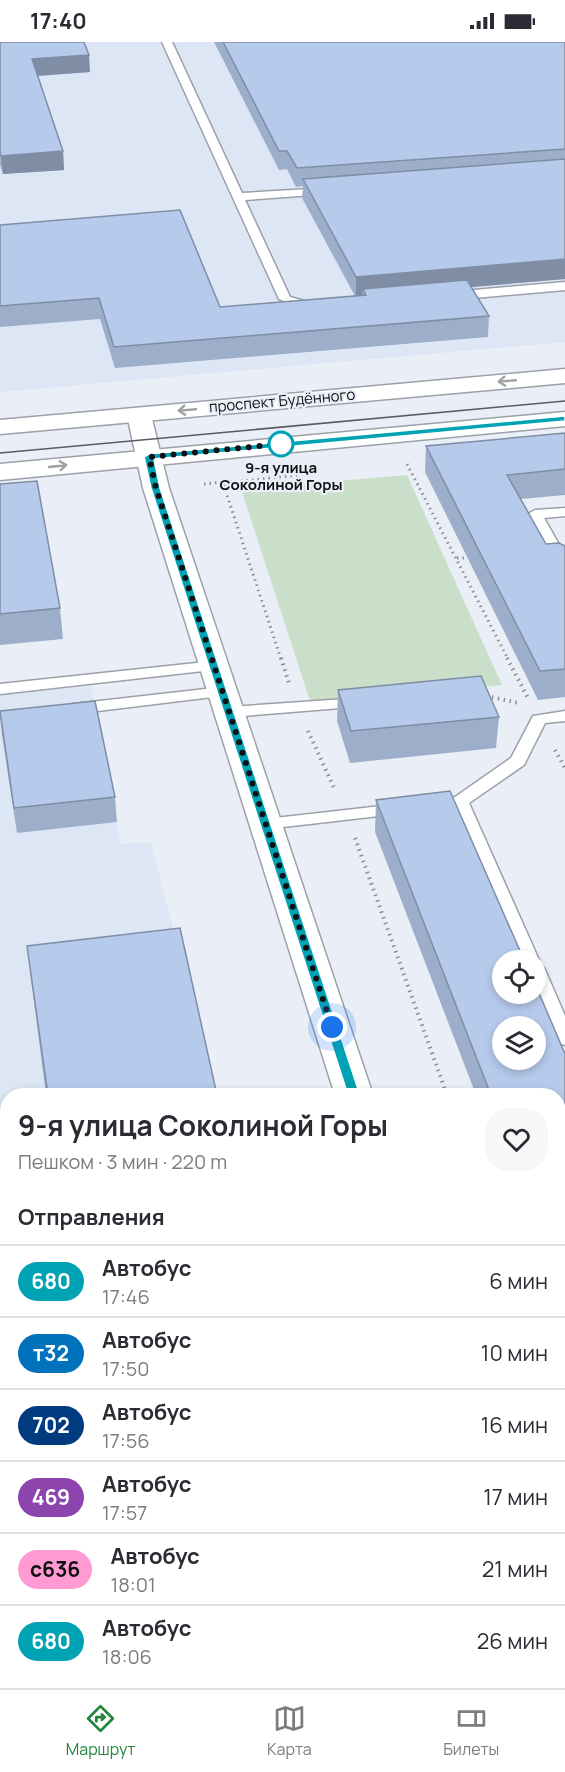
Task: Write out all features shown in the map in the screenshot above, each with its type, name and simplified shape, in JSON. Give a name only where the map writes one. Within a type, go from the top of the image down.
[{"type":"main road","name":"проспект Будённого","points":[[0,427],[565,376]]},
{"type":"main road","points":[[139,415],[156,488],[352,1088]]},
{"type":"main road","points":[[0,472],[565,419]]},
{"type":"lane","points":[[167,42],[285,299],[298,305],[324,306]]},
{"type":"lane","points":[[238,197],[343,189]]},
{"type":"lane","points":[[439,297],[565,286]]},
{"type":"lane","points":[[565,512],[536,514],[565,568]]},
{"type":"lane","points":[[0,688],[222,690],[376,702]]},
{"type":"lane","points":[[59,710],[222,690]]},
{"type":"lane","points":[[266,824],[460,802],[519,761],[535,712],[565,716]]},
{"type":"lane","points":[[460,802],[526,950]]},
{"type":"lane","points":[[546,995],[565,1038]]},
{"type":"path","points":[[407,464],[565,768]]},
{"type":"path","points":[[457,558],[467,558]]},
{"type":"path","points":[[477,694],[535,712]]},
{"type":"shaded area","points":[[0,42],[565,42],[565,342],[0,392]]},
{"type":"shaded area","points":[[91,686],[121,844],[151,842],[181,960],[209,1088],[0,1088],[0,695]]},
{"type":"green space","points":[[407,475],[502,685],[311,704],[241,489]]},
{"type":"building","points":[[0,42],[84,42],[89,55],[32,59],[63,151],[1,156]]},
{"type":"building","points":[[223,42],[565,42],[565,149],[297,168],[287,151],[279,151]]},
{"type":"building","points":[[565,159],[565,259],[356,277],[303,179]]},
{"type":"building","points":[[180,210],[220,307],[366,295],[363,289],[467,280],[489,316],[114,347],[99,298],[0,306],[0,225]]},
{"type":"building","points":[[565,433],[565,469],[507,475],[546,544],[559,543],[565,546],[565,669],[540,671],[426,446]]},
{"type":"building","points":[[37,481],[60,608],[0,614],[0,484]]},
{"type":"building","points":[[481,676],[499,717],[351,731],[338,690]]},
{"type":"building","points":[[95,701],[115,797],[14,808],[0,711]]},
{"type":"building","points":[[450,791],[520,950],[492,950],[492,1004],[544,1004],[565,1054],[565,1088],[488,1088],[376,800]]},
{"type":"building","points":[[180,928],[215,1088],[47,1088],[27,946]]},
{"type":"tram line","points":[[0,453],[565,401]]},
{"type":"bus line","name":"680","points":[[352,1088],[156,488],[149,457],[565,419]]},
{"type":"place","name":"9-я улица Соколиной Горы","points":[[281,444]]},
{"type":"route","points":[[281,444],[149,457],[156,488],[332,1027]]}]
